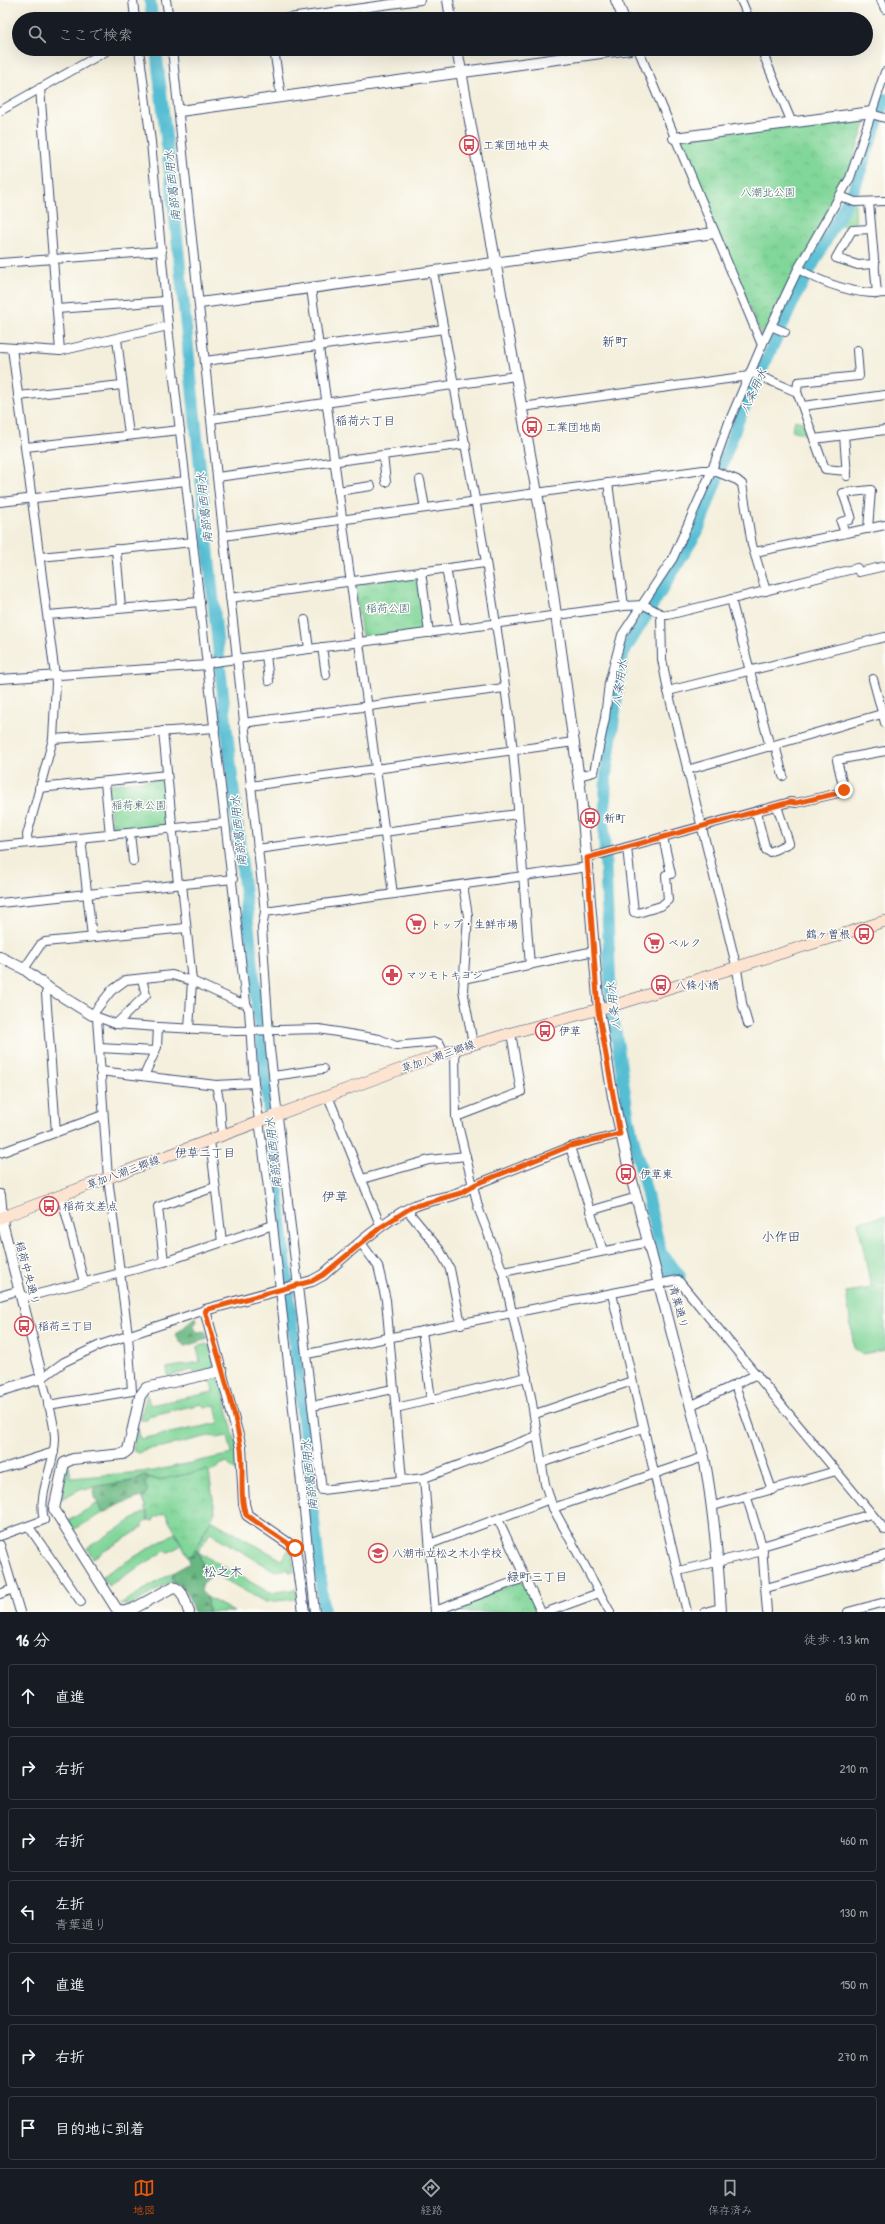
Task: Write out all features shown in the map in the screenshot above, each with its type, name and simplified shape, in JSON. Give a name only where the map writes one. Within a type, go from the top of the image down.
[{"type":"main road","name":"草加八潮三郷線","points":[[1,1217],[444,1053],[737,969],[885,922]]},
{"type":"street","points":[[133,0],[134,12]]},
{"type":"street","points":[[166,0],[168,12]]},
{"type":"street","points":[[333,12],[420,0]]},
{"type":"street","points":[[448,0],[450,12]]},
{"type":"street","points":[[616,0],[621,12]]},
{"type":"street","points":[[741,0],[746,12]]},
{"type":"street","points":[[881,0],[885,9]]},
{"type":"street","points":[[0,110],[97,56]]},
{"type":"street","points":[[140,56],[162,251],[168,326],[208,664],[225,823],[233,879],[246,1003],[249,1010],[252,1031],[254,1083],[261,1121],[282,1289],[315,1612]]},
{"type":"street","points":[[173,56],[180,111],[243,723],[265,912],[262,928],[267,1030],[274,1076],[276,1115],[307,1354],[322,1490],[424,1478],[538,1436]]},
{"type":"street","points":[[275,56],[280,97]]},
{"type":"street","name":"青葉通り","points":[[458,56],[537,492],[556,615],[579,776],[598,1010],[620,1134],[692,1405],[704,1457],[719,1562],[720,1610]]},
{"type":"street","points":[[180,111],[581,56]]},
{"type":"street","points":[[641,56],[762,345]]},
{"type":"street","points":[[764,56],[792,123]]},
{"type":"street","points":[[579,776],[594,772],[605,718],[609,683],[622,635],[668,568],[712,470],[729,422],[751,374],[762,345],[773,327],[800,271],[850,178],[885,72]]},
{"type":"street","points":[[40,88],[60,351]]},
{"type":"street","points":[[674,138],[872,113],[884,118]]},
{"type":"street","points":[[840,196],[856,202],[885,201]]},
{"type":"street","points":[[800,271],[816,279],[850,291],[881,293],[875,264],[869,202]]},
{"type":"street","points":[[871,229],[852,230],[836,258],[858,265],[875,264]]},
{"type":"street","points":[[200,303],[714,233]]},
{"type":"street","points":[[0,263],[162,251]]},
{"type":"street","points":[[433,271],[476,501],[504,688],[512,750],[530,965]]},
{"type":"street","points":[[311,288],[394,894]]},
{"type":"street","points":[[57,309],[166,301]]},
{"type":"street","points":[[0,347],[60,351],[168,326]]},
{"type":"street","points":[[773,327],[785,332]]},
{"type":"street","points":[[205,361],[444,329]]},
{"type":"street","points":[[117,339],[129,435]]},
{"type":"street","points":[[12,348],[55,675],[53,739],[27,835],[28,843]]},
{"type":"street","points":[[844,436],[847,474],[825,469],[797,392],[798,382],[859,376],[857,350]]},
{"type":"street","points":[[522,407],[751,374],[797,392]]},
{"type":"street","points":[[211,420],[516,376]]},
{"type":"street","points":[[18,396],[122,385]]},
{"type":"street","points":[[803,406],[885,395]]},
{"type":"street","points":[[26,447],[180,430]]},
{"type":"street","points":[[814,439],[885,430]]},
{"type":"street","points":[[217,477],[466,444]]},
{"type":"street","points":[[383,455],[386,482]]},
{"type":"street","points":[[223,536],[608,482],[712,470],[737,480],[742,484],[752,544],[756,552],[766,591]]},
{"type":"street","points":[[420,480],[425,508]]},
{"type":"street","points":[[0,502],[186,481]]},
{"type":"street","points":[[608,482],[624,606]]},
{"type":"street","points":[[338,491],[371,486]]},
{"type":"street","points":[[845,533],[841,522],[849,520],[851,516],[843,493],[871,490],[868,529]]},
{"type":"street","points":[[756,552],[885,525]]},
{"type":"street","points":[[40,557],[193,542]]},
{"type":"street","points":[[116,549],[121,608]]},
{"type":"street","points":[[230,598],[485,563]]},
{"type":"street","points":[[0,679],[208,664],[237,658],[359,643],[624,606],[644,605],[661,614],[668,615],[858,570],[885,566]]},
{"type":"street","points":[[446,568],[457,629]]},
{"type":"street","points":[[421,572],[429,633]]},
{"type":"street","points":[[731,599],[748,671],[783,776]]},
{"type":"street","points":[[48,615],[200,602]]},
{"type":"street","points":[[661,614],[662,658],[668,691],[737,969],[742,1003],[748,1024]]},
{"type":"street","points":[[305,620],[309,649]]},
{"type":"street","points":[[668,691],[885,637]]},
{"type":"street","points":[[322,647],[326,675]]},
{"type":"street","points":[[266,655],[269,681]]},
{"type":"street","points":[[873,679],[884,714],[885,723]]},
{"type":"street","points":[[243,723],[504,688]]},
{"type":"street","points":[[687,770],[884,714]]},
{"type":"street","points":[[53,739],[215,728]]},
{"type":"street","points":[[164,731],[172,828],[192,981],[189,1029]]},
{"type":"street","points":[[250,786],[574,742]]},
{"type":"street","points":[[265,912],[523,877],[587,863],[627,847],[662,836],[702,827],[776,806],[843,792],[844,790],[837,760],[885,751]]},
{"type":"street","points":[[39,788],[167,775]]},
{"type":"street","points":[[105,782],[110,835]]},
{"type":"street","points":[[756,812],[766,850],[770,852],[790,842],[776,806]]},
{"type":"street","points":[[257,849],[518,814]]},
{"type":"street","points":[[0,846],[225,823]]},
{"type":"street","points":[[130,833],[133,861]]},
{"type":"street","points":[[627,847],[634,912],[638,913],[661,906],[668,900],[666,875],[671,874],[662,836]]},
{"type":"street","points":[[81,838],[92,937]]},
{"type":"street","points":[[0,903],[233,879]]},
{"type":"street","points":[[463,885],[468,916],[463,979],[473,1044]]},
{"type":"street","points":[[24,969],[41,944],[46,942],[186,928]]},
{"type":"street","points":[[463,979],[594,951]]},
{"type":"street","points":[[0,957],[24,969],[50,989],[94,1017],[116,1024],[189,1029],[252,1031],[319,1029],[379,1039],[396,1046],[436,1042],[442,1047],[444,1053]]},
{"type":"street","points":[[48,1405],[132,1391],[121,1272],[108,1178],[98,1048],[94,1017],[111,990],[126,980],[172,975],[192,981],[238,1002],[246,1003]]},
{"type":"street","points":[[116,1024],[146,995],[142,979]]},
{"type":"street","points":[[50,989],[46,993],[56,1132]]},
{"type":"street","points":[[144,1076],[157,1047],[158,1027]]},
{"type":"street","points":[[456,1117],[521,1092],[511,1033]]},
{"type":"street","points":[[98,1048],[155,1052]]},
{"type":"street","points":[[455,1050],[456,1117],[479,1210],[503,1272],[527,1377],[538,1436],[541,1463],[550,1499],[610,1612]]},
{"type":"street","points":[[274,1076],[323,1069]]},
{"type":"street","points":[[100,1071],[216,1085],[254,1083]]},
{"type":"street","points":[[216,1085],[220,1104],[222,1135]]},
{"type":"street","points":[[328,1096],[381,1227]]},
{"type":"street","points":[[0,1153],[103,1114]]},
{"type":"street","points":[[0,1391],[42,1378],[64,1362],[100,1345],[128,1335],[205,1310],[297,1286],[323,1275],[381,1227],[407,1210],[418,1205],[461,1193],[472,1186],[570,1146],[620,1134]]},
{"type":"street","points":[[210,1140],[222,1242]]},
{"type":"street","points":[[570,1146],[603,1251]]},
{"type":"street","points":[[362,1179],[429,1160],[466,1156]]},
{"type":"street","points":[[164,1262],[158,1208],[215,1187]]},
{"type":"street","name":"稲荷中央通り","points":[[0,1195],[1,1217],[42,1378]]},
{"type":"street","points":[[61,1195],[84,1282]]},
{"type":"street","points":[[590,1212],[637,1197]]},
{"type":"street","points":[[407,1210],[439,1249],[450,1269],[461,1324]]},
{"type":"street","points":[[0,1296],[21,1294],[84,1282],[164,1262],[273,1225]]},
{"type":"street","points":[[503,1272],[649,1242]]},
{"type":"street","points":[[361,1243],[378,1266],[386,1300],[388,1338],[402,1480]]},
{"type":"street","points":[[307,1354],[678,1280],[885,1530]]},
{"type":"street","points":[[612,1294],[687,1612]]},
{"type":"street","points":[[205,1310],[241,1447],[245,1510],[251,1520],[288,1542],[295,1548],[304,1612]]},
{"type":"street","points":[[422,1332],[430,1400]]},
{"type":"street","points":[[189,1612],[183,1594],[180,1590],[173,1587],[133,1609],[121,1612],[116,1608],[56,1513],[55,1504],[64,1463],[73,1459],[123,1454],[128,1450],[140,1396],[146,1388],[222,1371]]},
{"type":"street","points":[[692,1405],[757,1374]]},
{"type":"street","points":[[396,1408],[527,1377]]},
{"type":"street","points":[[0,1536],[29,1527],[44,1520],[44,1490],[54,1452],[55,1437],[42,1378]]},
{"type":"street","points":[[534,1414],[632,1382]]},
{"type":"street","points":[[735,1385],[772,1490]]},
{"type":"street","points":[[312,1406],[394,1389]]},
{"type":"street","points":[[541,1463],[643,1428]]},
{"type":"street","points":[[0,1468],[54,1452]]},
{"type":"street","points":[[554,1508],[704,1457]]},
{"type":"street","points":[[712,1506],[747,1498],[836,1471]]},
{"type":"street","points":[[424,1478],[435,1611],[524,1578]]},
{"type":"street","points":[[747,1498],[763,1549],[767,1612]]},
{"type":"street","points":[[430,1544],[550,1499]]},
{"type":"street","points":[[678,1571],[719,1562],[871,1514]]},
{"type":"street","points":[[498,1519],[541,1612]]},
{"type":"street","points":[[29,1527],[81,1602]]},
{"type":"street","points":[[0,1545],[20,1612]]},
{"type":"street","points":[[766,1588],[885,1555]]},
{"type":"street","points":[[0,1594],[14,1589]]},
{"type":"street","points":[[547,1612],[599,1593]]},
{"type":"street","points":[[848,1612],[858,1611],[885,1602]]},
{"type":"street","points":[[705,1612],[720,1610]]},
{"type":"green space","name":"八潮北公園","points":[[868,115],[847,177],[763,339],[676,139]]},
{"type":"green space","points":[[848,200],[855,203],[856,232],[852,232],[837,222]]},
{"type":"green space","points":[[795,420],[805,423],[811,436],[792,430]]},
{"type":"green space","name":"稲荷公園","points":[[416,575],[419,577],[426,628],[424,631],[366,639],[362,636],[355,586],[358,584]]},
{"type":"green space","name":"稲荷東公園","points":[[161,779],[165,782],[169,821],[166,826],[114,831],[112,828],[108,787],[110,784]]},
{"type":"green space","points":[[885,1216],[885,1284],[871,1287],[858,1222]]},
{"type":"green space","points":[[872,1288],[885,1288],[885,1350],[862,1354],[854,1348],[846,1292]]},
{"type":"green space","points":[[196,1317],[197,1322],[194,1325],[194,1329],[198,1332],[205,1331],[208,1339],[185,1346],[179,1341],[176,1334]]},
{"type":"green space","points":[[206,1344],[210,1346],[215,1369],[194,1373],[193,1370],[168,1376],[167,1368],[200,1362],[197,1347]]},
{"type":"green space","points":[[217,1377],[220,1379],[237,1449],[238,1470],[234,1470],[227,1463],[221,1464],[216,1470],[209,1472],[207,1470],[158,1480],[144,1475],[130,1481],[85,1490],[82,1488],[61,1499],[67,1469],[69,1466],[71,1478],[153,1471],[232,1454],[228,1436],[216,1438],[213,1435],[162,1447],[146,1449],[145,1451],[137,1453],[133,1450],[138,1427],[140,1439],[219,1423],[215,1405],[205,1408],[201,1404],[148,1416],[147,1420],[140,1420],[147,1393],[150,1405],[213,1392],[210,1378]]},
{"type":"green space","points":[[207,1470],[209,1472],[215,1512],[192,1555],[188,1556],[165,1513],[155,1517],[153,1521],[148,1520],[149,1515],[144,1508],[146,1507],[142,1497],[145,1496],[148,1490],[144,1482],[149,1478],[158,1480]]},
{"type":"green space","points":[[144,1475],[149,1478],[144,1482],[148,1490],[145,1496],[120,1504],[105,1512],[101,1511],[93,1492],[95,1486],[135,1481]]},
{"type":"green space","points":[[98,1503],[101,1511],[105,1512],[73,1530],[68,1521]]},
{"type":"green space","points":[[146,1511],[148,1520],[142,1524],[142,1528],[93,1558],[87,1548]]},
{"type":"green space","points":[[211,1520],[282,1560],[289,1549],[292,1554],[294,1571],[289,1572],[289,1569],[275,1571],[210,1533],[198,1552],[195,1550]]},
{"type":"green space","points":[[175,1533],[182,1545],[169,1552],[165,1551],[108,1586],[102,1576]]},
{"type":"green space","points":[[195,1550],[198,1552],[204,1568],[213,1575],[203,1583],[201,1591],[207,1597],[208,1612],[194,1612],[186,1590],[175,1583],[172,1578],[174,1572],[190,1563],[188,1556],[192,1555]]},
{"type":"green space","points":[[198,1552],[270,1593],[296,1589],[297,1599],[265,1602],[204,1568]]},
{"type":"green space","points":[[174,1572],[172,1578],[175,1583],[168,1583],[130,1606],[120,1604]]},
{"type":"green space","points":[[519,1582],[524,1583],[537,1612],[441,1612]]},
{"type":"green space","points":[[207,1597],[234,1612],[208,1612]]},
{"type":"waterway","name":"南部葛西用水","points":[[150,0],[151,12]]},
{"type":"waterway","name":"南部葛西用水","points":[[157,56],[174,207],[220,667],[324,1612]]},
{"type":"waterway","name":"八条用水","points":[[666,1274],[629,1120],[611,1001],[604,830],[606,775],[623,654],[698,531],[739,419],[797,294],[855,187],[885,99]]},
{"type":"waterway","points":[[664,1256],[680,1276]]},
{"type":"place","name":"工業団地中央","points":[[469,145]]},
{"type":"place","name":"工業団地南","points":[[532,427]]},
{"type":"place","name":"新町","points":[[590,818]]},
{"type":"place","name":"トップ・生鮮市場","points":[[416,924]]},
{"type":"place","name":"鶴ヶ曽根","points":[[864,934]]},
{"type":"place","name":"ベルク","points":[[654,943]]},
{"type":"place","name":"マツモトキヨシ","points":[[392,975]]},
{"type":"place","name":"八條小橋","points":[[661,985]]},
{"type":"place","name":"伊草","points":[[545,1031]]},
{"type":"place","name":"伊草東","points":[[626,1174]]},
{"type":"place","name":"稲荷交差点","points":[[49,1206]]},
{"type":"place","name":"稲荷三丁目","points":[[24,1326]]},
{"type":"place","name":"八潮市立松之木小学校","points":[[378,1553]]},
{"type":"district","name":"新町","points":[[615,341]]},
{"type":"district","name":"稲荷六丁目","points":[[365,420]]},
{"type":"district","name":"伊草二丁目","points":[[205,1152]]},
{"type":"district","name":"伊草","points":[[335,1196]]},
{"type":"district","name":"小作田","points":[[781,1236]]},
{"type":"district","name":"松之木","points":[[223,1571]]},
{"type":"district","name":"緑町三丁目","points":[[537,1576]]},
{"type":"route","points":[[295,1548],[292,1544],[251,1520],[246,1515],[241,1447],[220,1362],[205,1310],[312,1281],[323,1275],[381,1227],[412,1207],[452,1197],[476,1184],[570,1146],[620,1134],[598,1010],[587,858],[697,827],[706,827],[790,802],[796,803],[843,792],[844,790]]}]
